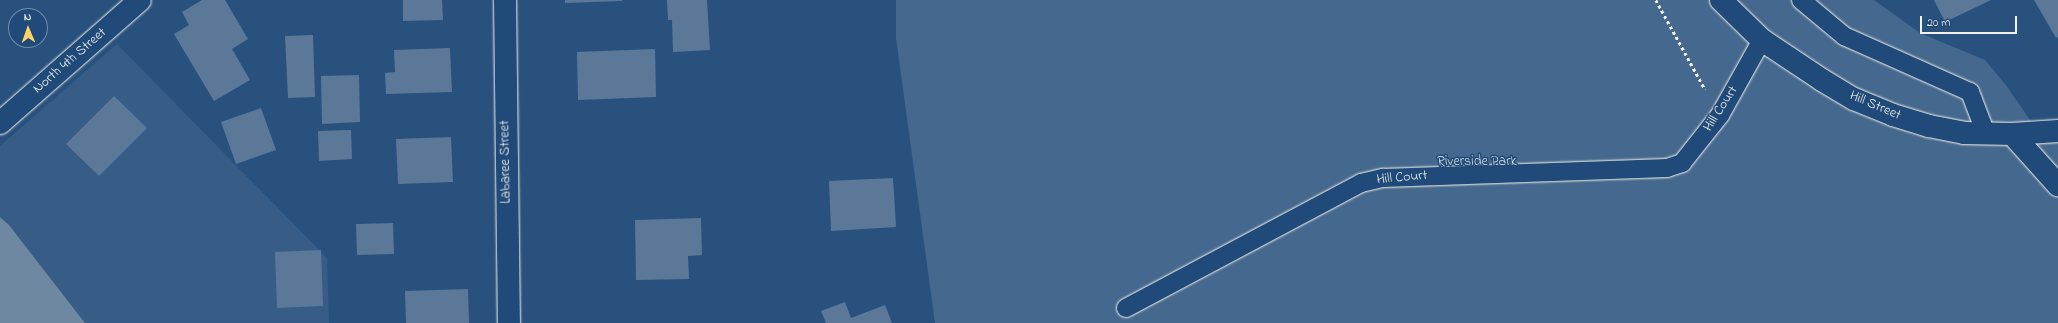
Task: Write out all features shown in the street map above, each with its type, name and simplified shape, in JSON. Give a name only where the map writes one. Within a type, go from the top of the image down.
[{"type":"street","name":"Labaree Street","points":[[505,0],[509,323]]},
{"type":"street","name":"Hill Street","points":[[1721,0],[1762,40],[1822,80],[1854,99],[1893,115],[1929,126],[1964,133],[2012,134],[2058,131]]},
{"type":"street","name":"North 4th Street","points":[[0,122],[128,4]]},
{"type":"street","points":[[2012,134],[2058,185]]},
{"type":"lane","points":[[1801,0],[1844,36],[1970,92],[1986,134]]},
{"type":"lane","name":"Hill Court","points":[[1126,308],[1361,183],[1383,178],[1399,177],[1666,168],[1682,163],[1720,115],[1762,40]]},
{"type":"path","points":[[1656,0],[1720,115]]},
{"type":"shaded area","points":[[117,44],[327,258],[329,323],[85,323],[9,225],[0,217],[0,146]]},
{"type":"shaded area","points":[[0,217],[9,225],[85,323],[0,323]]},
{"type":"green space","name":"Riverside Park","points":[[896,0],[1874,0],[1920,33],[1985,60],[2006,85],[2032,123],[2058,134],[2058,323],[935,323],[896,38]]},
{"type":"building","points":[[202,0],[225,0],[248,39],[232,49],[250,80],[214,101],[174,34],[189,25],[182,12]]},
{"type":"building","points":[[403,0],[442,0],[443,20],[403,21]]},
{"type":"building","points":[[565,0],[622,0],[622,1],[565,3]]},
{"type":"building","points":[[667,0],[707,0],[710,50],[673,52],[672,20],[668,20]]},
{"type":"building","points":[[1934,0],[1991,0],[1945,22]]},
{"type":"building","points":[[2034,0],[2058,0],[2058,37],[2056,38]]},
{"type":"building","points":[[313,35],[315,97],[288,98],[285,36]]},
{"type":"building","points":[[450,48],[452,92],[386,94],[385,73],[395,72],[394,50]]},
{"type":"building","points":[[655,49],[656,97],[578,100],[577,52]]},
{"type":"building","points":[[359,75],[360,122],[322,124],[321,76]]},
{"type":"building","points":[[114,96],[147,128],[99,176],[66,144]]},
{"type":"building","points":[[261,108],[276,150],[236,164],[221,122]]},
{"type":"building","points":[[351,130],[352,159],[319,161],[318,131]]},
{"type":"building","points":[[451,137],[453,182],[398,184],[396,139]]},
{"type":"building","points":[[893,178],[896,227],[831,231],[829,181]]},
{"type":"building","points":[[701,218],[702,255],[688,256],[689,279],[636,280],[635,220]]},
{"type":"building","points":[[393,223],[394,254],[357,255],[356,224]]},
{"type":"building","points":[[321,250],[323,306],[277,308],[275,252]]},
{"type":"building","points":[[468,289],[469,323],[406,323],[405,291]]},
{"type":"building","points":[[845,302],[851,318],[885,305],[892,323],[826,323],[821,311]]}]
